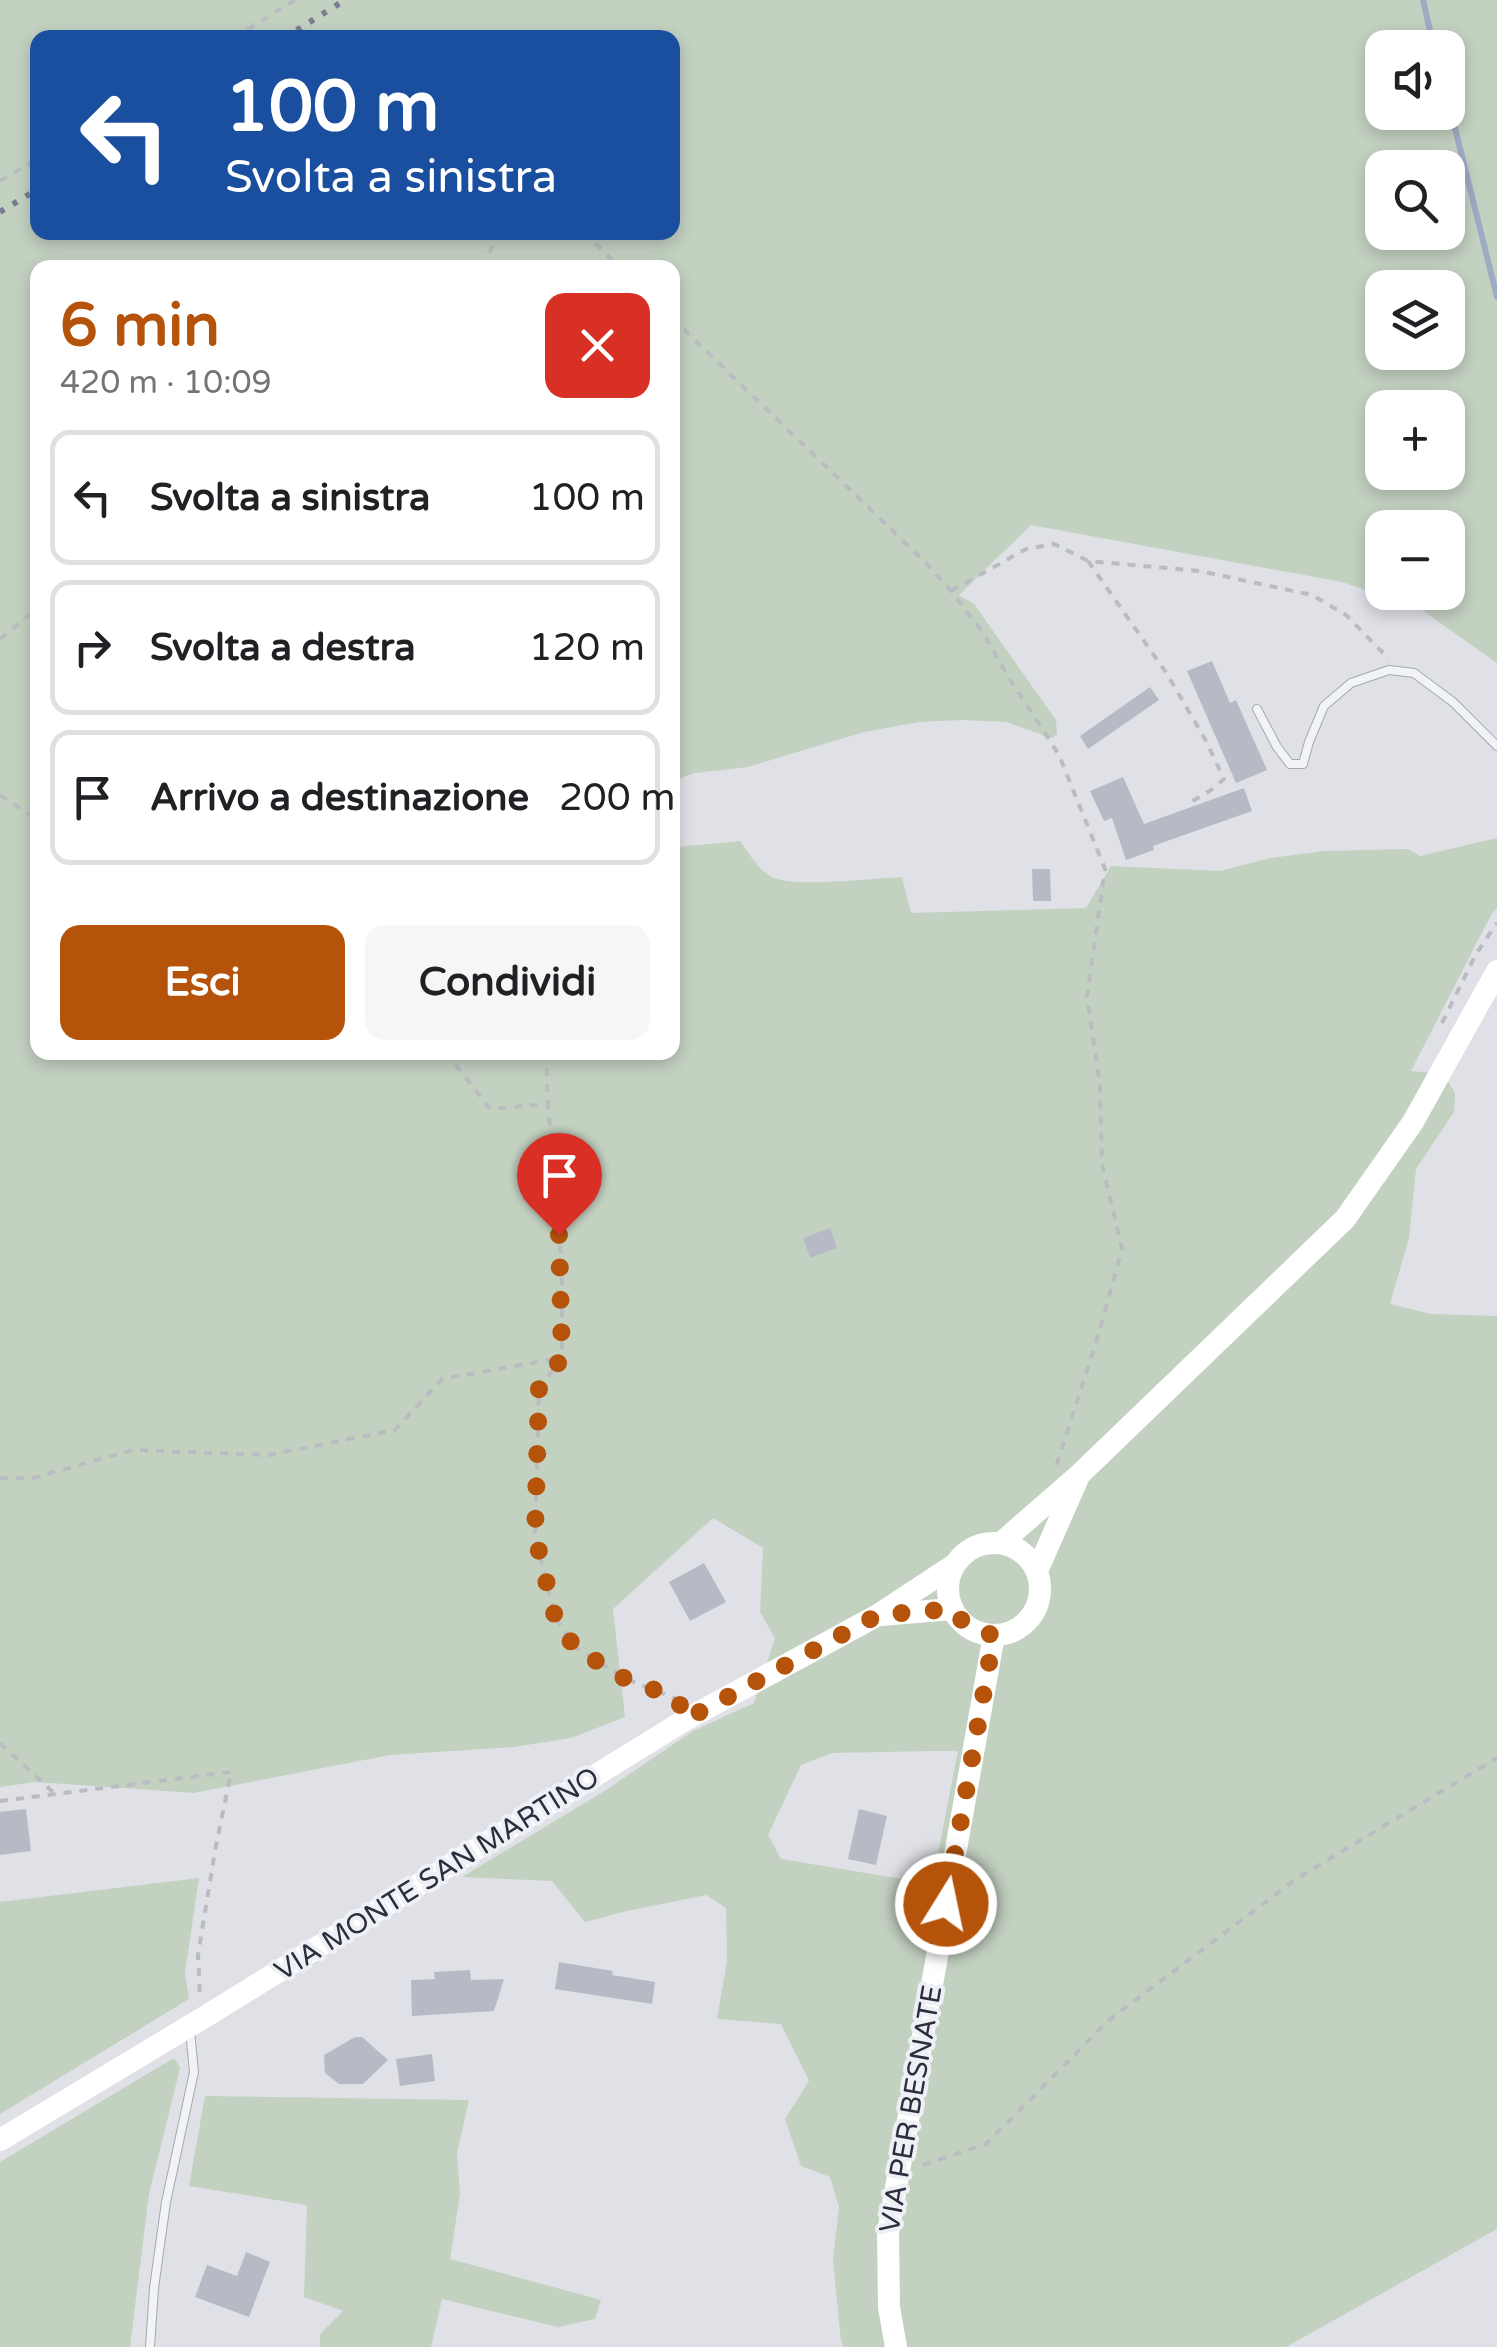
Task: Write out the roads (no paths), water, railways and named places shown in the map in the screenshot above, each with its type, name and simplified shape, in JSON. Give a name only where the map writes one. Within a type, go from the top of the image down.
[{"type":"street","name":"VIA MONTE SAN MARTINO","points":[[0,2140],[685,1720],[878,1615],[954,1565],[966,1551],[983,1544],[1001,1543],[1079,1475],[1345,1219],[1413,1122],[1497,971]]},
{"type":"street","name":"VIA MONTE SAN MARTINO","points":[[994,1635],[1009,1633],[1032,1615],[1040,1586],[1037,1571],[1079,1475]]},
{"type":"street","points":[[1001,1543],[1023,1552],[1037,1571]]},
{"type":"street","points":[[954,1565],[948,1579],[952,1609],[962,1623],[977,1632],[994,1635]]},
{"type":"street","name":"VIA MONTE SAN MARTINO","points":[[878,1615],[952,1609]]},
{"type":"street","name":"VIA PER BESNATE","points":[[896,2347],[889,2307],[888,2232],[994,1635]]},
{"type":"lane","points":[[1257,709],[1290,764],[1303,764],[1324,706],[1351,684],[1389,670],[1414,673],[1453,702],[1497,746]]},
{"type":"lane","points":[[150,2347],[166,2202],[194,2072],[196,2022]]},
{"type":"waterway","points":[[1423,0],[1430,30]]},
{"type":"waterway","points":[[1455,130],[1497,297]]},
{"type":"railway","points":[[297,30],[345,0]]},
{"type":"railway","points":[[0,212],[30,194]]}]
